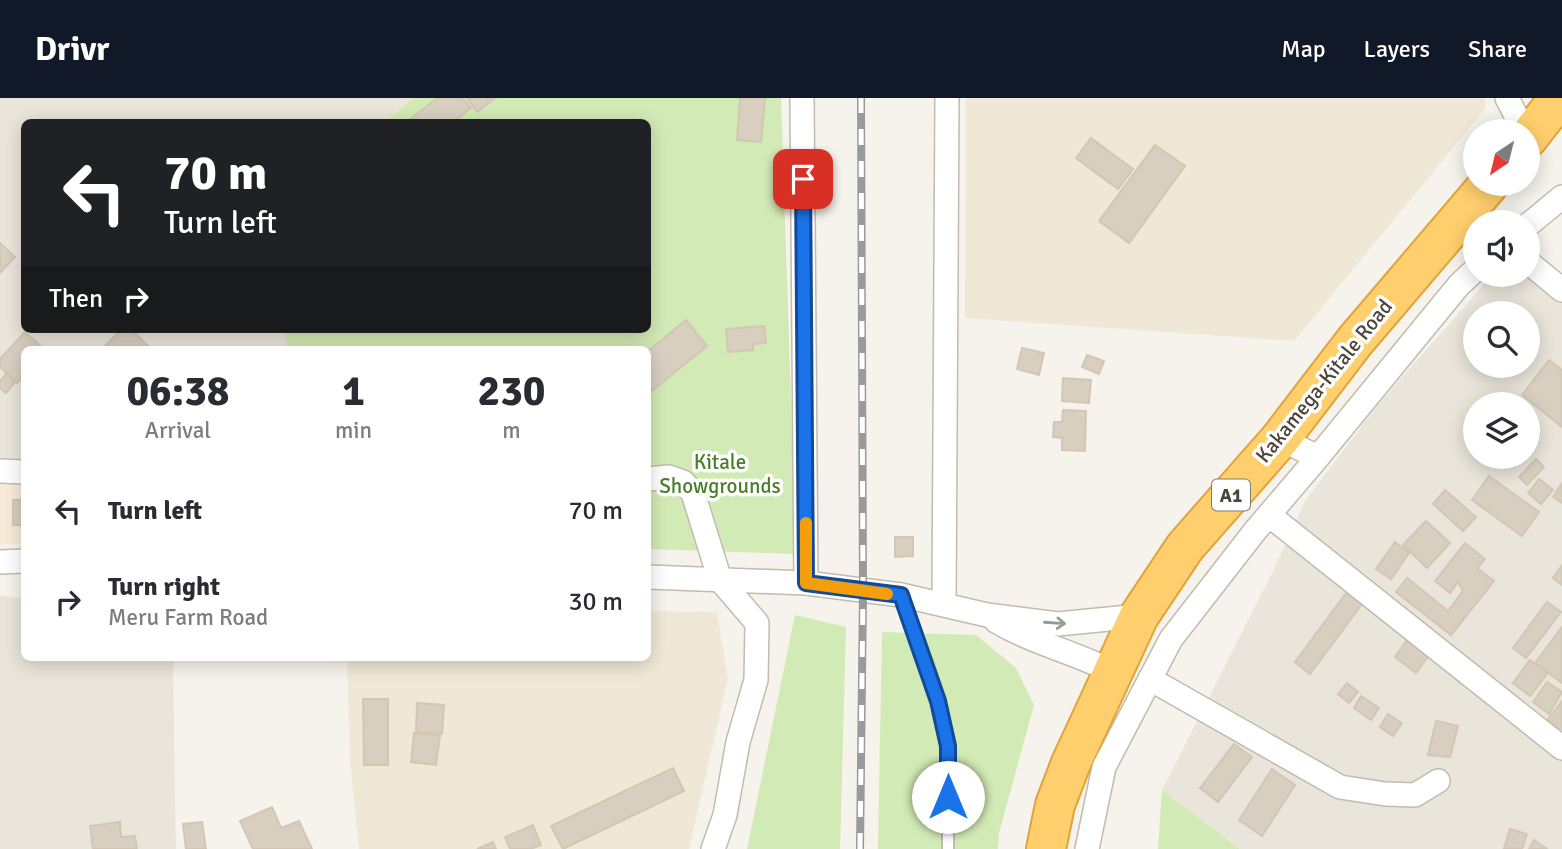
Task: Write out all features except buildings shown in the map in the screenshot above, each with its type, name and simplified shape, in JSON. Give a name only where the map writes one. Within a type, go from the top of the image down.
[{"type":"highway","points":[[1540,123],[1559,98]]},
{"type":"highway","name":"Kakamega-Kitale Road","points":[[1046,849],[1055,805],[1111,671],[1139,616],[1185,547],[1280,439],[1355,341],[1479,196]]},
{"type":"street","points":[[802,98],[806,583]]},
{"type":"street","points":[[944,604],[947,98]]},
{"type":"street","points":[[1507,98],[1518,119]]},
{"type":"street","points":[[1540,215],[1562,197]]},
{"type":"street","points":[[1540,272],[1562,290]]},
{"type":"street","points":[[1087,849],[1104,767],[1171,639],[1269,515],[1463,282]]},
{"type":"street","points":[[1280,439],[1318,457]]},
{"type":"street","points":[[0,471],[21,472]]},
{"type":"street","points":[[651,479],[669,477],[683,482],[693,493],[720,580],[757,623],[756,680],[738,742],[725,815],[713,849]]},
{"type":"street","points":[[1269,515],[1562,748]]},
{"type":"street","points":[[0,562],[21,561]]},
{"type":"street","points":[[651,577],[806,583],[901,595],[987,615],[1058,624],[1139,616]]},
{"type":"street","points":[[987,615],[1032,641],[1084,658],[1111,671]]},
{"type":"street","points":[[1150,679],[1340,787],[1385,794],[1415,794],[1437,781]]},
{"type":"lane","points":[[901,595],[932,679],[948,746],[948,849]]},
{"type":"shaded area","points":[[0,98],[413,98],[389,119],[21,119],[21,333],[285,333],[287,346],[21,346],[21,459],[0,458]]},
{"type":"shaded area","points":[[966,98],[1485,98],[1485,109],[1477,119],[1463,119],[1463,136],[1294,341],[965,318]]},
{"type":"shaded area","points":[[1540,277],[1562,278],[1562,849],[1240,849],[1162,790],[1274,569],[1305,501],[1377,406],[1463,308],[1463,378],[1540,378],[1540,301],[1469,301],[1481,287],[1540,287]]},
{"type":"shaded area","points":[[0,482],[21,483],[21,544],[0,544]]},
{"type":"shaded area","points":[[0,596],[21,598],[21,661],[173,661],[176,849],[0,849]]},
{"type":"shaded area","points":[[651,611],[717,612],[728,678],[689,849],[359,849],[350,761],[347,661],[651,661]]},
{"type":"green space","name":"Kitale Showgrounds","points":[[413,98],[781,98],[796,554],[651,549],[651,346],[287,346],[285,333],[651,333],[651,119],[389,119]]},
{"type":"green space","points":[[795,615],[846,627],[840,849],[747,849]]},
{"type":"green space","points":[[882,632],[976,635],[1016,668],[1034,705],[999,833],[998,849],[878,849]]},
{"type":"green space","points":[[1162,790],[1240,849],[1158,849]]},
{"type":"railway","points":[[860,849],[863,592],[861,98]]},
{"type":"slow traffic","points":[[806,523],[806,583],[887,594]]},
{"type":"route","points":[[803,179],[806,583],[901,595],[938,701],[948,746],[948,797]]}]
